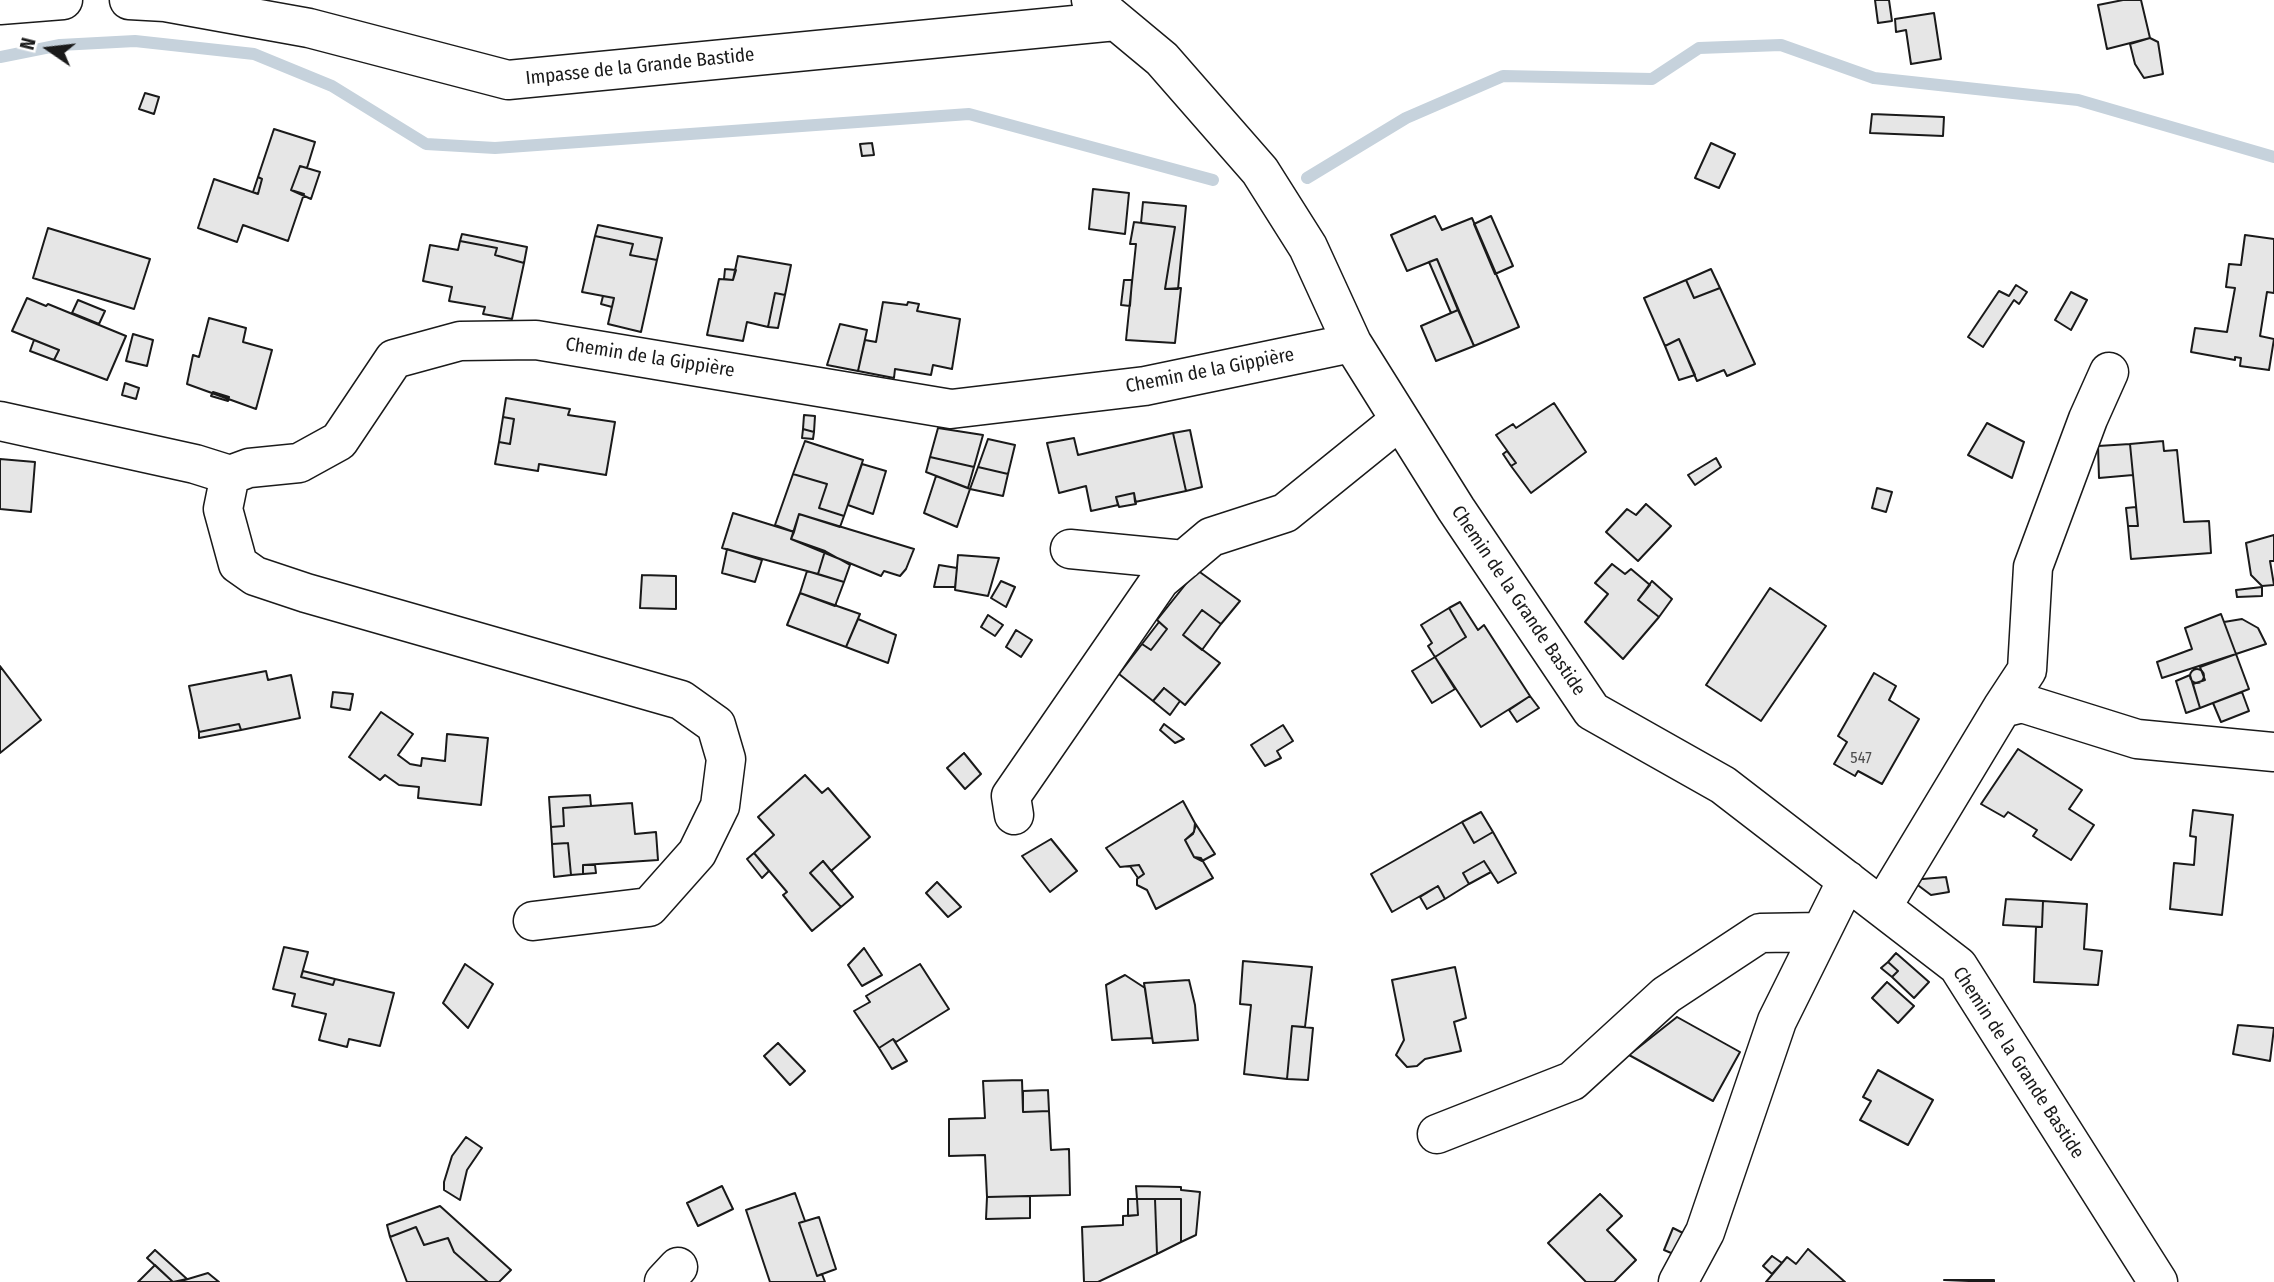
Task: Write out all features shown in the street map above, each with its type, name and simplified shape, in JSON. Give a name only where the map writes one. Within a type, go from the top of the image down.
[{"type":"street","points":[[0,5],[62,0]]},
{"type":"street","name":"Impasse de la Grande Bastide","points":[[129,0],[165,2],[309,27],[508,80],[1104,10]]},
{"type":"street","name":"Chemin de la Grande Bastide","points":[[1104,10],[1162,59],[1260,172],[1308,247],[1352,343],[1592,711],[1723,785],[1958,966],[2158,1282]]},
{"type":"street","name":"Chemin de la Gippière","points":[[230,475],[250,468],[299,463],[339,441],[394,359],[460,341],[536,340],[951,409],[1145,386],[1352,343]]},
{"type":"street","points":[[1882,907],[2026,670],[2033,567],[2088,419],[2109,372]]},
{"type":"street","points":[[1014,815],[1012,796],[1160,580],[1211,537],[1284,513],[1400,420]]},
{"type":"street","points":[[0,421],[195,464],[230,475],[223,509],[238,564],[256,576],[306,593],[681,700],[716,725],[726,759],[720,806],[697,853],[649,907],[533,921]]},
{"type":"street","points":[[1070,549],[1184,560]]},
{"type":"street","points":[[2002,708],[2022,703],[2137,739],[2274,752]]},
{"type":"street","points":[[1678,1282],[1704,1232],[1777,1021],[1847,880]]},
{"type":"street","points":[[1437,1134],[1572,1081],[1666,995],[1760,933],[1821,932]]},
{"type":"building","points":[[1875,0],[1889,0],[1892,21],[1878,23]]},
{"type":"building","points":[[2141,0],[2150,38],[2107,49],[2098,5]]},
{"type":"building","points":[[1934,13],[1941,59],[1911,64],[1906,30],[1896,32],[1895,19]]},
{"type":"building","points":[[2150,38],[2158,42],[2163,74],[2144,78],[2135,64],[2130,44]]},
{"type":"building","points":[[145,93],[159,97],[154,114],[139,109]]},
{"type":"building","points":[[1872,114],[1944,117],[1943,136],[1870,133]]},
{"type":"building","points":[[274,129],[315,142],[307,168],[300,166],[291,190],[304,194],[288,241],[243,225],[237,242],[198,228],[214,179],[258,194],[262,179],[258,177]]},
{"type":"building","points":[[872,143],[874,155],[862,156],[860,144]]},
{"type":"building","points":[[1711,143],[1735,154],[1719,188],[1695,178]]},
{"type":"building","points":[[300,166],[320,172],[311,199],[291,190]]},
{"type":"building","points":[[258,177],[262,179],[258,194],[253,192]]},
{"type":"building","points":[[1093,189],[1129,193],[1125,234],[1089,229]]},
{"type":"building","points":[[1143,202],[1186,206],[1178,289],[1165,289],[1175,227],[1141,223]]},
{"type":"building","points":[[1435,216],[1442,230],[1472,218],[1519,327],[1474,346],[1437,259],[1407,271],[1391,235]]},
{"type":"building","points":[[1491,216],[1513,266],[1495,274],[1474,224]]},
{"type":"building","points":[[1134,222],[1175,227],[1165,289],[1181,288],[1175,343],[1126,340],[1136,244],[1130,244]]},
{"type":"building","points":[[598,225],[662,238],[657,260],[630,255],[633,244],[595,236]]},
{"type":"building","points":[[48,228],[150,259],[134,309],[33,278]]},
{"type":"building","points":[[462,234],[527,247],[524,263],[495,255],[497,248],[460,241]]},
{"type":"building","points":[[2245,235],[2274,239],[2274,293],[2267,292],[2260,336],[2274,339],[2269,370],[2240,366],[2241,358],[2235,357],[2235,360],[2191,352],[2195,328],[2227,332],[2235,288],[2226,287],[2229,264],[2241,265]]},
{"type":"building","points":[[595,236],[633,244],[630,255],[657,260],[641,332],[608,324],[614,298],[582,292]]},
{"type":"building","points":[[460,241],[497,248],[495,255],[524,263],[512,319],[483,314],[485,307],[449,301],[452,287],[423,281],[430,245],[458,250]]},
{"type":"building","points":[[738,256],[791,265],[785,295],[775,293],[768,327],[747,322],[743,341],[707,335],[719,279],[733,280]]},
{"type":"building","points":[[1437,259],[1458,310],[1451,313],[1429,262]]},
{"type":"building","points":[[725,269],[736,270],[733,280],[724,279]]},
{"type":"building","points":[[1711,269],[1720,288],[1694,298],[1686,280]]},
{"type":"building","points":[[1124,280],[1132,280],[1130,306],[1121,305]]},
{"type":"building","points":[[1686,280],[1694,298],[1720,288],[1755,364],[1727,376],[1724,370],[1697,381],[1679,339],[1665,346],[1644,298]]},
{"type":"building","points":[[2016,285],[2027,292],[2019,304],[2014,300],[1983,347],[1968,337],[1999,291],[2009,296]]},
{"type":"building","points":[[2071,292],[2087,300],[2071,330],[2055,320]]},
{"type":"building","points":[[775,293],[785,295],[778,328],[768,327]]},
{"type":"building","points":[[603,296],[614,298],[612,307],[601,304]]},
{"type":"building","points":[[27,298],[126,336],[107,380],[54,360],[59,350],[12,331]]},
{"type":"building","points":[[78,300],[105,311],[99,324],[72,313]]},
{"type":"building","points":[[883,302],[919,304],[917,311],[960,319],[952,369],[933,365],[931,375],[895,369],[894,378],[858,371],[865,340],[876,342]]},
{"type":"building","points":[[1458,310],[1474,346],[1436,361],[1421,326]]},
{"type":"building","points":[[209,318],[246,328],[243,342],[272,350],[256,409],[187,384],[193,355],[199,357]]},
{"type":"building","points":[[840,324],[867,330],[858,371],[827,365]]},
{"type":"building","points":[[133,334],[153,340],[147,366],[126,361]]},
{"type":"building","points":[[1679,339],[1695,375],[1679,380],[1665,346]]},
{"type":"building","points":[[34,340],[59,350],[54,360],[30,351]]},
{"type":"building","points":[[125,383],[139,388],[136,399],[122,395]]},
{"type":"building","points":[[213,392],[229,397],[228,401],[211,396]]},
{"type":"building","points":[[506,398],[570,409],[568,415],[615,422],[606,475],[539,464],[538,471],[495,464],[499,442],[510,444],[514,419],[503,417]]},
{"type":"building","points":[[1554,403],[1586,452],[1531,493],[1511,466],[1516,463],[1496,435],[1513,424],[1516,428]]},
{"type":"building","points":[[804,415],[815,416],[814,432],[803,429]]},
{"type":"building","points":[[503,417],[514,419],[510,444],[499,442]]},
{"type":"building","points":[[1987,423],[2024,442],[2012,478],[1968,455]]},
{"type":"building","points":[[938,428],[983,435],[974,467],[930,457]]},
{"type":"building","points":[[803,429],[814,432],[813,439],[802,438]]},
{"type":"building","points":[[1190,430],[1202,487],[1186,491],[1173,433]]},
{"type":"building","points":[[1173,433],[1186,491],[1135,502],[1134,493],[1116,497],[1118,505],[1091,511],[1086,486],[1059,493],[1047,443],[1074,438],[1078,455]]},
{"type":"building","points":[[988,439],[1015,445],[1008,474],[978,467]]},
{"type":"building","points":[[805,441],[863,460],[844,516],[819,508],[827,484],[793,474]]},
{"type":"building","points":[[2163,441],[2164,451],[2177,450],[2184,522],[2209,521],[2211,553],[2131,559],[2128,526],[2138,526],[2130,444]]},
{"type":"building","points":[[2130,444],[2133,475],[2099,478],[2098,446]]},
{"type":"building","points":[[1507,451],[1516,463],[1511,466],[1503,454]]},
{"type":"building","points":[[930,457],[974,467],[968,488],[926,472]]},
{"type":"building","points":[[1716,458],[1721,467],[1695,485],[1688,475]]},
{"type":"building","points":[[0,459],[35,462],[31,512],[0,509]]},
{"type":"building","points":[[862,464],[886,471],[873,514],[848,505]]},
{"type":"building","points":[[978,467],[1008,474],[1003,496],[970,489]]},
{"type":"building","points":[[793,474],[827,484],[819,508],[844,516],[840,527],[799,514],[794,532],[775,525]]},
{"type":"building","points":[[936,476],[970,489],[957,527],[924,513]]},
{"type":"building","points":[[1877,488],[1892,492],[1886,512],[1872,508]]},
{"type":"building","points":[[1134,493],[1136,504],[1119,507],[1116,497]]},
{"type":"building","points":[[1646,504],[1671,526],[1638,561],[1606,532],[1627,509],[1636,515]]},
{"type":"building","points":[[2136,507],[2138,526],[2128,526],[2126,508]]},
{"type":"building","points":[[733,513],[794,532],[791,539],[825,551],[818,574],[722,548]]},
{"type":"building","points":[[799,514],[914,549],[906,569],[900,576],[884,571],[881,576],[791,539]]},
{"type":"building","points":[[2274,535],[2274,561],[2270,561],[2274,585],[2262,586],[2251,575],[2246,543]]},
{"type":"building","points":[[727,549],[762,560],[755,582],[722,573]]},
{"type":"building","points":[[825,551],[850,565],[844,582],[818,574]]},
{"type":"building","points":[[958,555],[999,558],[988,596],[955,590]]},
{"type":"building","points":[[1612,564],[1625,574],[1631,569],[1650,585],[1638,600],[1659,617],[1623,659],[1585,622],[1608,594],[1595,583]]},
{"type":"building","points":[[939,565],[957,568],[955,587],[934,587]]},
{"type":"building","points":[[1197,570],[1240,601],[1221,624],[1202,610],[1183,635],[1220,663],[1185,705],[1164,688],[1153,701],[1119,674],[1142,644],[1151,650],[1167,629],[1157,620]]},
{"type":"building","points":[[807,571],[844,582],[835,606],[800,593]]},
{"type":"building","points":[[642,575],[676,576],[676,609],[640,608]]},
{"type":"building","points":[[1001,581],[1015,587],[1006,607],[991,598]]},
{"type":"building","points":[[1652,581],[1672,599],[1659,617],[1638,600]]},
{"type":"building","points":[[2262,587],[2262,596],[2237,597],[2236,590]]},
{"type":"building","points":[[1770,588],[1826,626],[1761,721],[1706,685]]},
{"type":"building","points":[[800,593],[860,614],[846,647],[787,625]]},
{"type":"building","points":[[1460,602],[1478,630],[1484,625],[1530,696],[1481,727],[1435,657],[1466,637],[1449,608]]},
{"type":"building","points":[[1449,608],[1466,637],[1435,657],[1428,646],[1432,643],[1421,625]]},
{"type":"building","points":[[1202,610],[1221,624],[1202,650],[1183,635]]},
{"type":"building","points":[[2221,614],[2236,654],[2162,678],[2157,662],[2192,649],[2185,628]]},
{"type":"building","points":[[988,615],[1003,625],[995,636],[981,627]]},
{"type":"building","points":[[858,619],[896,635],[888,663],[846,647]]},
{"type":"building","points":[[2242,619],[2258,628],[2266,644],[2236,654],[2224,622]]},
{"type":"building","points":[[1159,622],[1167,629],[1151,650],[1142,644]]},
{"type":"building","points":[[1016,630],[1032,640],[1021,657],[1006,647]]},
{"type":"building","points":[[2236,654],[2249,689],[2200,708],[2193,684],[2205,680],[2200,667]]},
{"type":"building","points":[[1435,657],[1455,689],[1432,703],[1412,671]]},
{"type":"building","points":[[0,666],[41,720],[0,753]]},
{"type":"building","points":[[2194,669],[2200,669],[2204,676],[2200,683],[2194,683],[2190,679],[2190,673]]},
{"type":"building","points":[[266,671],[268,680],[291,675],[300,718],[241,730],[239,724],[199,732],[189,686]]},
{"type":"building","points":[[1874,673],[1896,686],[1889,700],[1919,719],[1882,784],[1858,771],[1855,776],[1834,764],[1847,742],[1838,736]]},
{"type":"building","points":[[2190,675],[2200,708],[2186,713],[2176,681]]},
{"type":"building","points":[[1164,688],[1180,701],[1170,715],[1153,701]]},
{"type":"building","points":[[333,692],[353,694],[350,710],[331,707]]},
{"type":"building","points":[[2242,692],[2249,711],[2221,722],[2213,703]]},
{"type":"building","points":[[1530,696],[1539,708],[1517,722],[1509,710]]},
{"type":"building","points":[[381,712],[413,734],[398,755],[410,764],[421,766],[422,758],[445,761],[447,734],[488,738],[481,805],[418,798],[419,787],[399,785],[385,775],[380,780],[349,757]]},
{"type":"building","points":[[239,724],[241,730],[199,738],[199,732]]},
{"type":"building","points":[[1164,724],[1184,739],[1175,743],[1160,730]]},
{"type":"building","points":[[1283,725],[1293,741],[1277,751],[1281,758],[1265,766],[1251,745]]},
{"type":"building","points":[[2018,749],[2082,790],[2069,809],[2094,825],[2071,860],[2033,836],[2037,830],[2008,812],[2004,817],[1981,804]]},
{"type":"building","points":[[964,753],[981,774],[965,789],[947,768]]},
{"type":"building","points":[[805,775],[822,793],[828,788],[870,837],[831,871],[823,861],[810,873],[841,907],[812,931],[783,895],[787,892],[754,853],[774,835],[758,817]]},
{"type":"building","points":[[590,795],[591,806],[563,808],[564,826],[551,827],[549,797]]},
{"type":"building","points":[[1183,801],[1196,825],[1193,834],[1185,840],[1194,857],[1201,858],[1213,878],[1156,909],[1147,890],[1137,885],[1137,879],[1144,874],[1139,865],[1120,867],[1106,848]]},
{"type":"building","points":[[632,803],[635,834],[656,832],[658,860],[583,865],[583,874],[571,875],[568,843],[552,844],[551,827],[564,826],[563,808]]},
{"type":"building","points":[[2193,810],[2233,815],[2222,915],[2170,909],[2174,863],[2194,865],[2196,837],[2190,836]]},
{"type":"building","points":[[1481,812],[1493,832],[1474,843],[1462,822]]},
{"type":"building","points":[[1462,822],[1474,843],[1493,832],[1516,873],[1498,883],[1484,861],[1463,873],[1469,884],[1445,899],[1438,886],[1392,912],[1371,874]]},
{"type":"building","points":[[1195,823],[1215,854],[1202,861],[1194,857],[1185,840],[1194,832]]},
{"type":"building","points":[[1051,839],[1077,871],[1050,892],[1022,856]]},
{"type":"building","points":[[568,843],[571,875],[554,877],[552,844]]},
{"type":"building","points":[[754,853],[769,871],[762,878],[747,859]]},
{"type":"building","points":[[823,861],[853,897],[841,907],[810,873]]},
{"type":"building","points":[[1484,861],[1491,872],[1469,884],[1463,873]]},
{"type":"building","points":[[583,865],[595,865],[596,873],[583,874]]},
{"type":"building","points":[[1139,865],[1144,874],[1138,878],[1130,866]]},
{"type":"building","points":[[1946,877],[1949,892],[1931,895],[1911,880]]},
{"type":"building","points":[[937,882],[961,907],[948,917],[926,893]]},
{"type":"building","points":[[1438,886],[1445,899],[1427,909],[1420,897]]},
{"type":"building","points":[[2006,899],[2043,901],[2042,927],[2003,925]]},
{"type":"building","points":[[2043,901],[2087,904],[2084,949],[2102,951],[2098,985],[2034,982],[2036,927],[2042,927]]},
{"type":"building","points":[[284,947],[308,952],[301,977],[333,985],[335,979],[394,993],[380,1046],[349,1039],[347,1047],[319,1040],[326,1014],[292,1006],[295,994],[273,989]]},
{"type":"building","points":[[864,948],[882,975],[862,986],[848,965]]},
{"type":"building","points":[[1896,953],[1929,982],[1914,998],[1892,977],[1898,971],[1888,962]]},
{"type":"building","points":[[1243,961],[1312,967],[1305,1027],[1292,1026],[1287,1079],[1244,1074],[1251,1005],[1240,1004]]},
{"type":"building","points":[[1888,962],[1898,971],[1892,977],[1881,968]]},
{"type":"building","points":[[465,964],[493,984],[468,1028],[443,1003]]},
{"type":"building","points":[[920,964],[949,1009],[896,1042],[893,1039],[879,1048],[854,1011],[870,1002],[866,996]]},
{"type":"building","points":[[1455,967],[1466,1018],[1454,1022],[1461,1051],[1425,1059],[1417,1066],[1407,1067],[1396,1055],[1404,1040],[1392,980]]},
{"type":"building","points":[[303,971],[335,979],[333,985],[301,977]]},
{"type":"building","points":[[1125,975],[1145,988],[1152,1038],[1112,1040],[1106,985]]},
{"type":"building","points":[[1189,980],[1195,1005],[1198,1040],[1153,1043],[1144,983]]},
{"type":"building","points":[[1887,982],[1914,1006],[1898,1023],[1872,998]]},
{"type":"building","points":[[1677,1017],[1740,1052],[1713,1101],[1629,1055]]},
{"type":"building","points":[[2238,1025],[2274,1028],[2270,1061],[2233,1054]]},
{"type":"building","points":[[1292,1026],[1313,1028],[1308,1080],[1287,1079]]},
{"type":"building","points":[[893,1039],[907,1061],[892,1069],[879,1048]]},
{"type":"building","points":[[778,1043],[805,1071],[790,1085],[764,1056]]},
{"type":"building","points":[[1878,1070],[1933,1100],[1908,1145],[1860,1120],[1871,1101],[1863,1097]]},
{"type":"building","points":[[1022,1080],[1023,1112],[1049,1111],[1051,1150],[1069,1149],[1070,1195],[987,1197],[985,1155],[949,1156],[949,1119],[985,1118],[983,1081]]},
{"type":"building","points":[[1048,1090],[1049,1111],[1023,1112],[1023,1091]]},
{"type":"building","points":[[466,1137],[482,1148],[467,1170],[460,1200],[444,1190],[444,1182],[452,1156]]},
{"type":"building","points":[[722,1186],[733,1209],[698,1226],[687,1203]]},
{"type":"building","points":[[1136,1186],[1181,1187],[1181,1190],[1200,1192],[1196,1235],[1181,1242],[1181,1199],[1137,1199]]},
{"type":"building","points":[[795,1193],[805,1221],[799,1223],[817,1276],[822,1274],[825,1282],[770,1282],[746,1210]]},
{"type":"building","points":[[1600,1194],[1622,1216],[1607,1230],[1636,1260],[1614,1282],[1586,1282],[1548,1243]]},
{"type":"building","points":[[1030,1196],[1030,1218],[986,1219],[987,1197]]},
{"type":"building","points":[[1128,1199],[1137,1199],[1138,1215],[1128,1216]]},
{"type":"building","points":[[1137,1199],[1155,1199],[1157,1254],[1098,1282],[1084,1282],[1082,1227],[1123,1225],[1123,1216],[1138,1215]]},
{"type":"building","points":[[1155,1199],[1181,1199],[1181,1242],[1157,1254]]},
{"type":"building","points":[[440,1206],[511,1270],[499,1282],[488,1282],[454,1252],[448,1238],[424,1245],[416,1227],[390,1237],[387,1225]]},
{"type":"building","points":[[819,1217],[836,1269],[817,1276],[799,1223]]},
{"type":"building","points":[[416,1227],[424,1245],[448,1238],[454,1252],[488,1282],[407,1282],[390,1237]]},
{"type":"building","points":[[1673,1228],[1685,1234],[1676,1255],[1664,1250]]},
{"type":"building","points":[[1808,1249],[1845,1282],[1766,1282],[1787,1257],[1796,1264]]},
{"type":"building","points":[[155,1250],[187,1279],[173,1282],[147,1258]]},
{"type":"building","points":[[1772,1256],[1782,1263],[1772,1274],[1763,1266]]},
{"type":"building","points":[[155,1265],[173,1282],[138,1282]]},
{"type":"building","points":[[208,1273],[219,1282],[178,1282]]},
{"type":"building","points":[[1944,1280],[1994,1280],[1994,1282]]},
{"type":"waterway","points":[[0,57],[60,45],[135,41],[254,54],[332,86],[426,144],[495,148],[969,114],[1213,180]]},
{"type":"waterway","points":[[1307,178],[1406,118],[1503,76],[1652,79],[1699,48],[1781,45],[1874,78],[2078,100],[2274,157]]}]
